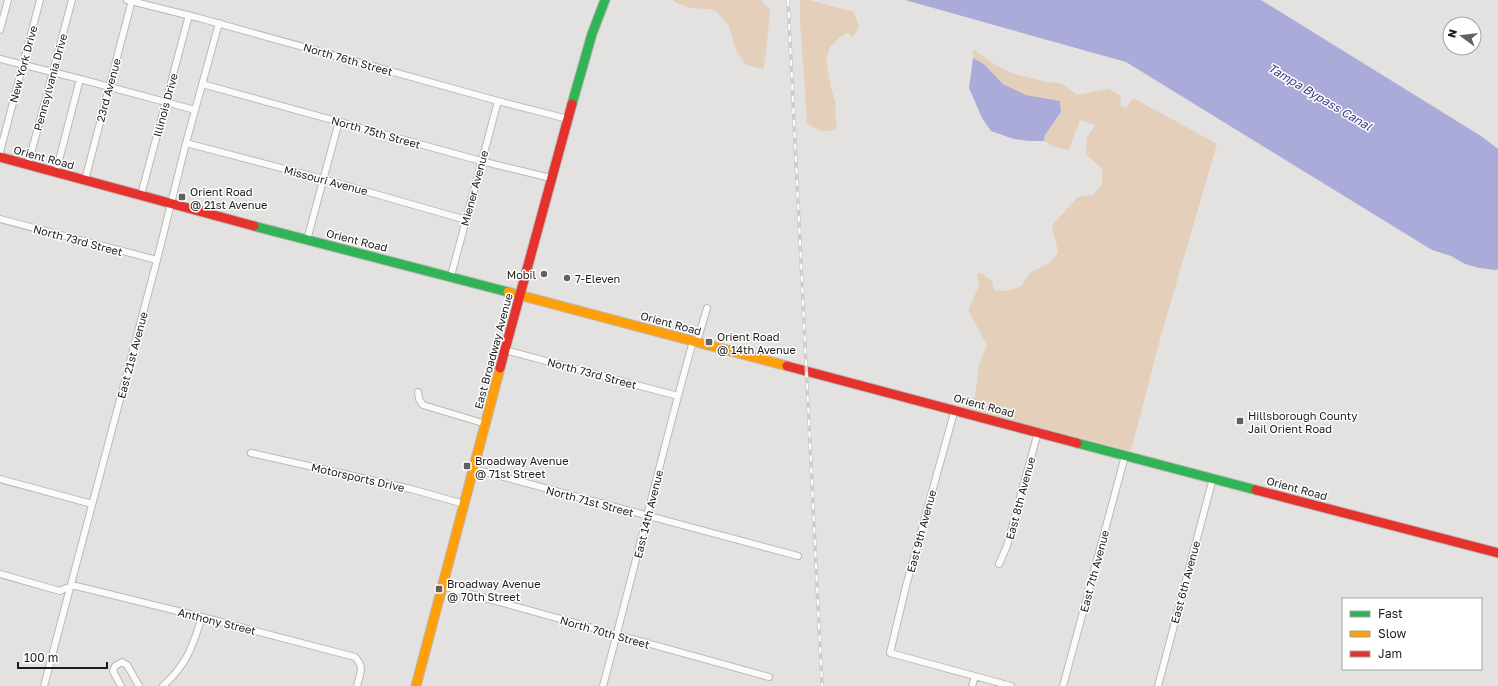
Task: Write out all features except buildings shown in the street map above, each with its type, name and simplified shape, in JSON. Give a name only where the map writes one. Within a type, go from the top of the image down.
[{"type":"street","points":[[0,30],[8,0]]},
{"type":"street","name":"New York Drive","points":[[0,152],[40,0]]},
{"type":"street","name":"Pennsylvania Drive","points":[[28,165],[72,0]]},
{"type":"street","name":"North 76th Street","points":[[130,0],[568,119]]},
{"type":"street","name":"23rd Avenue","points":[[85,180],[130,0]]},
{"type":"street","name":"East Broadway Avenue","points":[[416,686],[551,178],[592,34],[605,0]]},
{"type":"street","name":"Illinois Drive","points":[[141,195],[189,15]]},
{"type":"street","name":"East 21st Avenue","points":[[44,686],[186,143],[219,23]]},
{"type":"street","points":[[0,59],[109,86],[195,110]]},
{"type":"street","points":[[56,172],[80,79]]},
{"type":"street","name":"North 75th Street","points":[[202,84],[551,178]]},
{"type":"street","name":"Miener Avenue","points":[[451,276],[498,101]]},
{"type":"street","points":[[307,240],[339,121]]},
{"type":"street","name":"Missouri Avenue","points":[[186,143],[323,179],[466,220]]},
{"type":"street","name":"Orient Road","points":[[0,157],[307,240],[520,294],[1125,456],[1498,553]]},
{"type":"street","name":"North 73rd Street","points":[[0,219],[156,260]]},
{"type":"street","name":"East 14th Avenue","points":[[603,686],[678,396],[707,308]]},
{"type":"street","name":"North 73rd Street","points":[[505,350],[678,396]]},
{"type":"street","points":[[418,392],[419,399],[423,405],[486,424]]},
{"type":"street","name":"East 9th Avenue","points":[[955,410],[908,579],[890,653],[975,676]]},
{"type":"street","name":"East 8th Avenue","points":[[999,564],[1007,546],[1038,432]]},
{"type":"street","name":"Motorsports Drive","points":[[251,453],[410,488],[464,504]]},
{"type":"street","name":"East 7th Avenue","points":[[1063,686],[1125,456]]},
{"type":"street","name":"North 71st Street","points":[[474,470],[798,556]]},
{"type":"street","name":"East 6th Avenue","points":[[1158,686],[1212,478]]},
{"type":"street","points":[[0,479],[92,504]]},
{"type":"street","name":"Anthony Street","points":[[0,574],[60,591],[71,586],[76,586],[355,657],[361,664],[362,668],[357,686]]},
{"type":"street","name":"North 70th Street","points":[[442,586],[769,677]]},
{"type":"street","points":[[162,686],[176,674],[190,652],[202,617]]},
{"type":"street","points":[[121,686],[114,671],[115,666],[122,662],[127,665],[139,686]]},
{"type":"street","points":[[972,686],[975,676],[1011,686]]},
{"type":"shaded area","points":[[673,0],[761,0],[770,10],[766,54],[763,69],[746,65],[735,48],[729,26],[716,11],[690,8],[676,3]]},
{"type":"shaded area","points":[[800,0],[809,0],[854,12],[859,27],[853,37],[847,33],[839,38],[830,47],[826,60],[831,88],[836,104],[835,114],[837,128],[828,131],[818,130],[807,123],[800,22]]},
{"type":"shaded area","points":[[975,50],[997,66],[1015,74],[1063,84],[1077,95],[1109,89],[1121,96],[1120,105],[1126,108],[1133,98],[1217,144],[1160,339],[1131,451],[963,407],[975,397],[979,364],[987,345],[968,310],[979,286],[977,274],[983,273],[986,277],[992,280],[994,290],[1008,291],[1021,286],[1030,273],[1051,262],[1058,252],[1052,225],[1078,197],[1093,195],[1102,184],[1102,169],[1086,154],[1087,138],[1095,125],[1080,120],[1069,150],[1054,147],[1044,141],[1045,135],[1061,112],[1060,101],[1026,95],[1003,84],[984,64],[973,58],[972,52]]},
{"type":"water","name":"Tampa Bypass Canal","points":[[905,0],[1261,0],[1481,136],[1498,149],[1498,269],[1479,268],[1465,264],[1451,256],[1432,250],[1126,62]]},
{"type":"water","points":[[973,58],[984,64],[1003,84],[1026,95],[1060,101],[1061,112],[1045,135],[1044,141],[1014,139],[991,131],[982,118],[969,88]]},
{"type":"railway","points":[[788,0],[822,686]]},
{"type":"traffic: fast","points":[[572,104],[592,34],[605,0]]},
{"type":"traffic: fast","points":[[254,226],[508,292]]},
{"type":"traffic: fast","points":[[1077,443],[1256,490]]},
{"type":"traffic: slow","points":[[508,292],[787,366]]},
{"type":"traffic: slow","points":[[416,686],[500,368]]},
{"type":"traffic: jam","points":[[500,368],[572,104]]},
{"type":"traffic: jam","points":[[0,157],[254,226]]},
{"type":"traffic: jam","points":[[787,366],[1077,443]]},
{"type":"traffic: jam","points":[[1256,490],[1498,553]]},
{"type":"place","name":"Orient Road @ 21st Avenue","points":[[182,197]]},
{"type":"place","name":"Mobil","points":[[544,274]]},
{"type":"place","name":"7-Eleven","points":[[567,278]]},
{"type":"place","name":"Orient Road @ 14th Avenue","points":[[709,342]]},
{"type":"place","name":"Hillsborough County Jail Orient Road","points":[[1240,421]]},
{"type":"place","name":"Broadway Avenue @ 71st Street","points":[[467,466]]},
{"type":"place","name":"Broadway Avenue @ 70th Street","points":[[439,589]]}]
